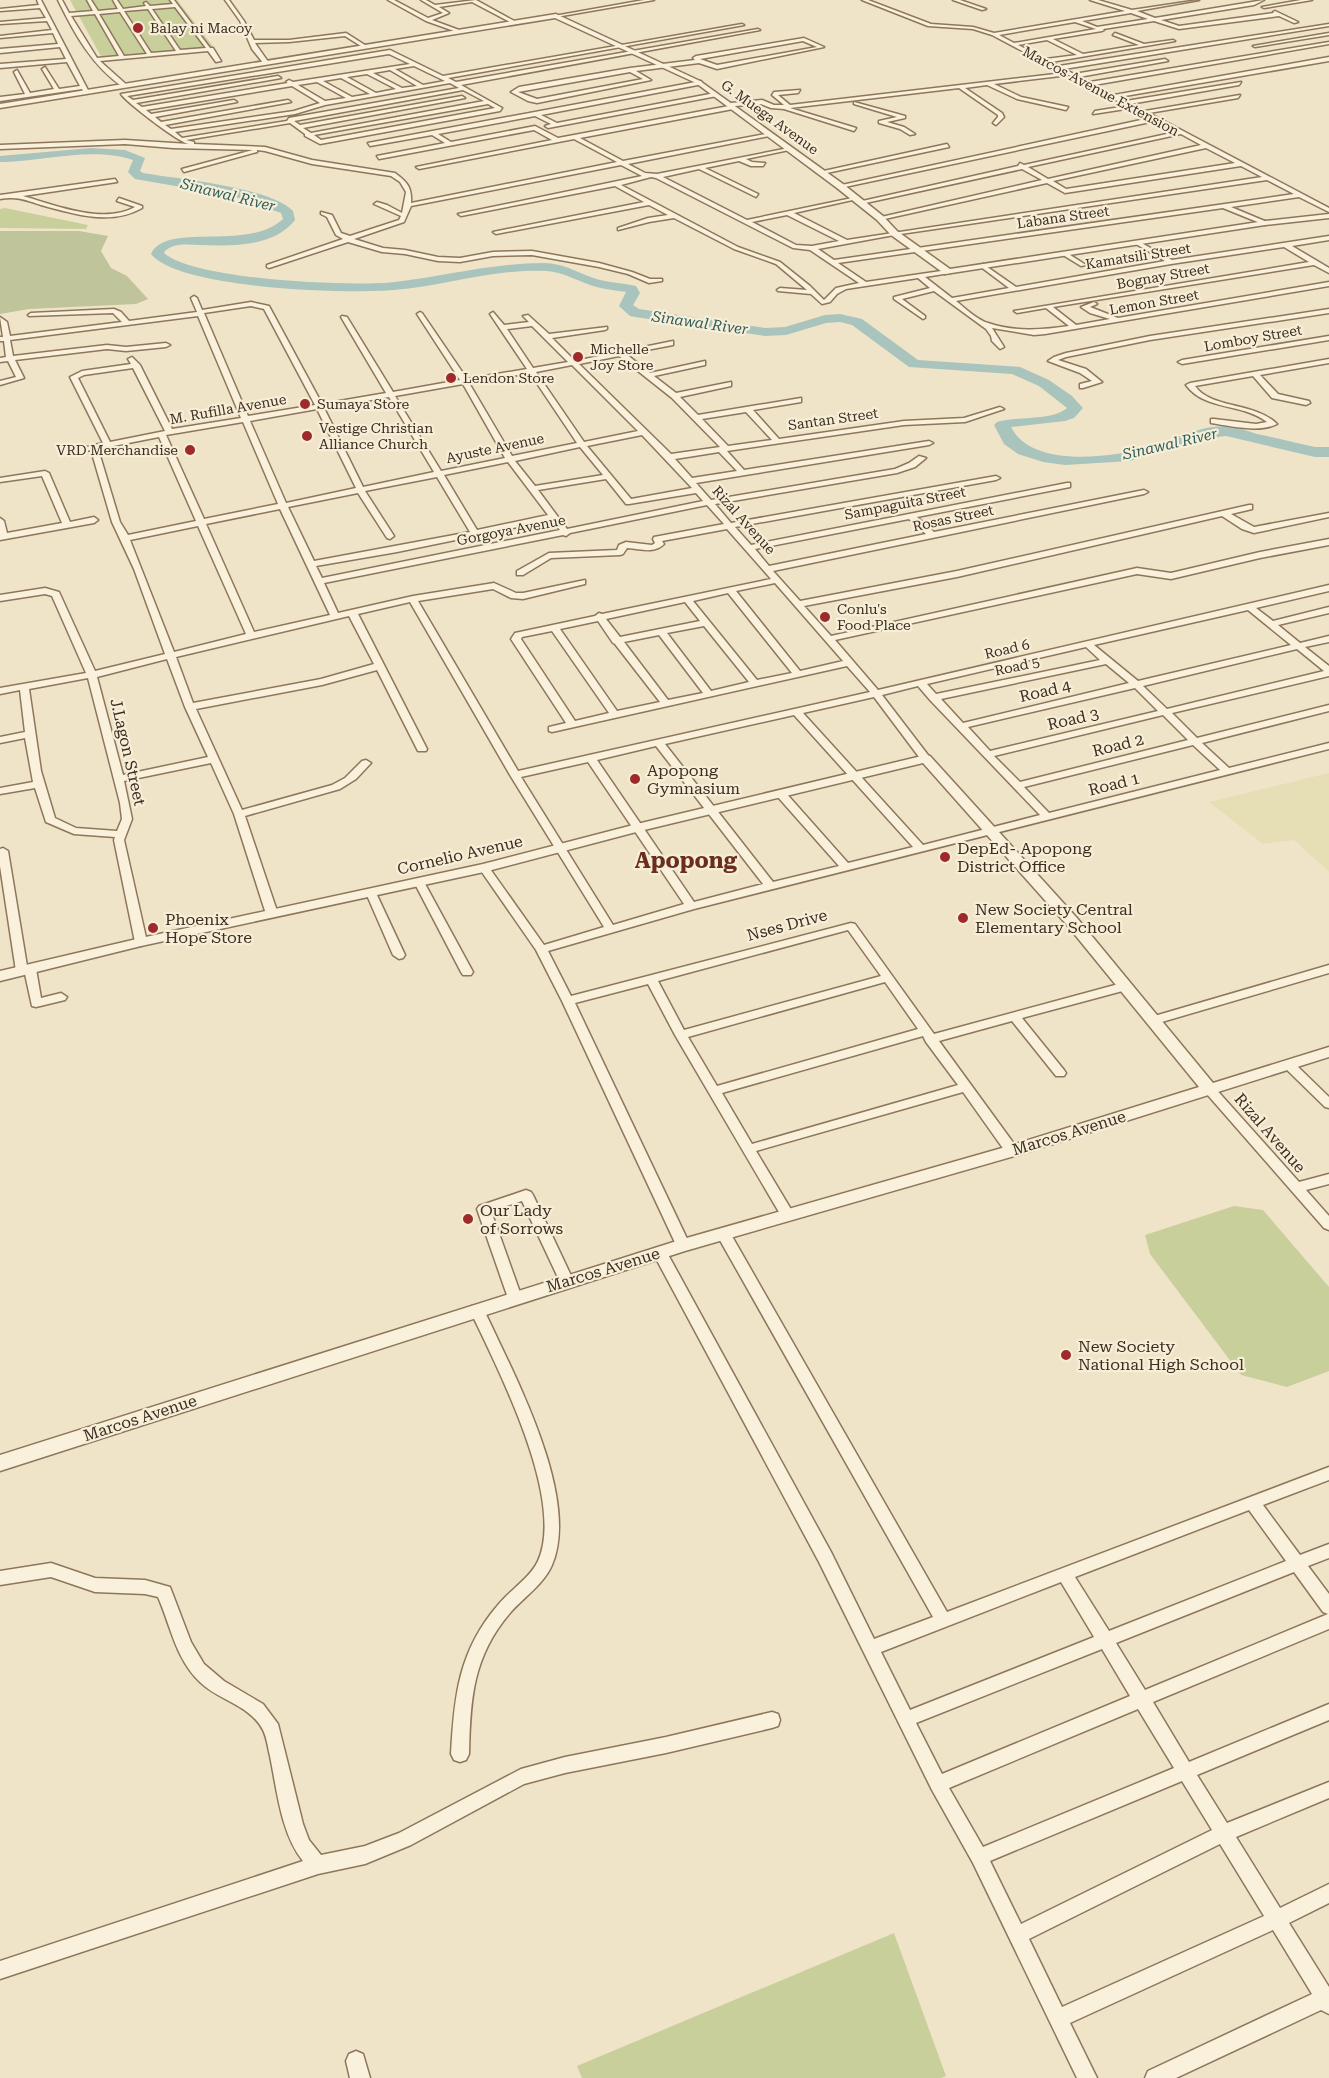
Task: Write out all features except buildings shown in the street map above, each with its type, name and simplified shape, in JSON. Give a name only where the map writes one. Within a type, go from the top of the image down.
[{"type":"street","points":[[60,0],[96,60],[111,78],[125,86]]},
{"type":"street","points":[[89,0],[123,58]]},
{"type":"street","points":[[115,0],[150,55]]},
{"type":"street","points":[[143,0],[179,52]]},
{"type":"street","points":[[227,0],[242,21],[263,63],[291,84],[324,103]]},
{"type":"street","points":[[390,0],[428,20],[457,31]]},
{"type":"street","points":[[423,0],[447,14],[428,20]]},
{"type":"street","points":[[436,6],[473,0],[514,22]]},
{"type":"street","points":[[0,99],[57,90],[125,86],[652,0]]},
{"type":"street","name":"Marcos Avenue Extension","points":[[864,0],[930,25],[973,28],[994,34],[1240,164],[1265,184],[1299,195],[1329,210]]},
{"type":"street","points":[[955,0],[984,9]]},
{"type":"street","points":[[1092,0],[1130,11],[1163,26]]},
{"type":"street","points":[[994,34],[1197,0]]},
{"type":"street","points":[[1243,0],[1295,20],[1304,21],[1314,27]]},
{"type":"street","points":[[1014,44],[1254,4],[1262,0]]},
{"type":"street","points":[[1264,7],[1310,0]]},
{"type":"street","points":[[0,4],[40,2]]},
{"type":"street","points":[[0,10],[40,2]]},
{"type":"street","points":[[40,2],[84,89]]},
{"type":"street","points":[[68,15],[149,8],[174,3],[218,60]]},
{"type":"street","points":[[0,16],[46,12]]},
{"type":"street","points":[[1154,28],[1163,26],[1186,28],[1281,14]]},
{"type":"street","name":"G. Muega Avenue","points":[[556,16],[701,83],[787,149],[822,172],[880,218],[894,233],[948,272]]},
{"type":"street","points":[[0,23],[49,19]]},
{"type":"street","points":[[1075,20],[1146,45]]},
{"type":"street","points":[[1285,24],[1297,21],[1295,20]]},
{"type":"street","points":[[0,30],[52,25]]},
{"type":"street","points":[[441,78],[742,25]]},
{"type":"street","points":[[1040,77],[1045,71],[1328,26]]},
{"type":"street","points":[[171,131],[758,30]]},
{"type":"street","points":[[1115,34],[1134,31]]},
{"type":"street","points":[[0,37],[55,32]]},
{"type":"street","points":[[253,42],[289,41],[346,34],[366,47]]},
{"type":"street","points":[[793,34],[804,39],[822,48],[715,67],[696,58],[804,39]]},
{"type":"street","points":[[1255,46],[1329,34]]},
{"type":"street","points":[[0,44],[59,38]]},
{"type":"street","points":[[1048,39],[1083,56]]},
{"type":"street","points":[[1236,39],[1317,69]]},
{"type":"street","points":[[1045,61],[1177,40]]},
{"type":"street","points":[[1220,42],[1255,56]]},
{"type":"street","points":[[1088,84],[1329,43]]},
{"type":"street","points":[[0,51],[62,45]]},
{"type":"street","points":[[1202,45],[1238,59]]},
{"type":"street","points":[[96,60],[211,49]]},
{"type":"street","points":[[55,53],[65,52]]},
{"type":"street","points":[[286,148],[250,144],[189,143],[149,117],[123,95],[386,52],[404,57],[501,109],[322,142],[307,135],[289,121]]},
{"type":"street","points":[[630,70],[648,80],[537,101],[514,92],[519,89],[630,70],[723,59],[731,56],[726,53]]},
{"type":"street","points":[[0,58],[44,54]]},
{"type":"street","points":[[1149,54],[1225,86]]},
{"type":"street","points":[[131,102],[404,57]]},
{"type":"street","points":[[723,59],[740,63]]},
{"type":"street","points":[[1112,97],[1329,59]]},
{"type":"street","points":[[0,66],[69,60]]},
{"type":"street","points":[[782,108],[1071,75],[1166,61]]},
{"type":"street","points":[[141,109],[416,64]]},
{"type":"street","points":[[36,70],[74,67]]},
{"type":"street","points":[[390,68],[423,87]]},
{"type":"street","points":[[45,69],[57,90]]},
{"type":"street","points":[[8,73],[26,71]]},
{"type":"street","points":[[17,72],[28,95]]},
{"type":"street","points":[[368,72],[401,90]]},
{"type":"street","points":[[341,76],[376,95]]},
{"type":"street","points":[[317,80],[352,99]]},
{"type":"street","points":[[1124,103],[1251,81]]},
{"type":"street","points":[[370,144],[701,83]]},
{"type":"street","points":[[988,83],[1019,98],[1066,108]]},
{"type":"street","points":[[959,86],[1000,114],[1001,117],[996,123]]},
{"type":"street","points":[[266,88],[298,110]]},
{"type":"street","points":[[181,139],[465,88]]},
{"type":"street","points":[[1100,90],[1111,88]]},
{"type":"street","points":[[0,106],[84,89]]},
{"type":"street","points":[[789,107],[774,94],[798,91]]},
{"type":"street","points":[[297,127],[478,95]]},
{"type":"street","points":[[379,157],[715,95]]},
{"type":"street","points":[[1142,113],[1238,96]]},
{"type":"street","points":[[149,117],[242,101]]},
{"type":"street","points":[[840,101],[873,106],[903,117],[881,122]]},
{"type":"street","points":[[159,124],[288,102]]},
{"type":"street","points":[[307,135],[489,102]]},
{"type":"street","points":[[419,166],[762,102],[854,129]]},
{"type":"street","points":[[873,106],[881,122],[912,134]]},
{"type":"street","points":[[1095,113],[1131,107]]},
{"type":"street","points":[[289,121],[298,110]]},
{"type":"street","points":[[536,114],[555,124]]},
{"type":"street","points":[[840,186],[1154,119]]},
{"type":"street","points":[[535,128],[556,140]]},
{"type":"street","points":[[433,133],[449,143]]},
{"type":"street","points":[[745,222],[1023,167],[1179,133]]},
{"type":"street","points":[[408,205],[769,134]]},
{"type":"street","points":[[575,137],[622,163],[654,176],[795,247]]},
{"type":"street","points":[[0,147],[125,142],[265,149],[312,162],[380,170],[393,174],[402,181],[407,189],[408,205],[402,221],[268,266]]},
{"type":"street","points":[[822,172],[946,146]]},
{"type":"street","points":[[880,218],[1205,146]]},
{"type":"street","points":[[184,170],[265,149]]},
{"type":"street","points":[[461,214],[787,149]]},
{"type":"street","points":[[1001,153],[1008,158]]},
{"type":"street","points":[[738,159],[751,164],[763,164]]},
{"type":"street","points":[[1016,162],[1065,191],[1240,164]]},
{"type":"street","points":[[699,167],[756,195]]},
{"type":"street","points":[[0,197],[115,181]]},
{"type":"street","points":[[588,181],[587,185],[593,188]]},
{"type":"street","points":[[785,250],[795,247],[812,248],[894,233],[1242,182],[1265,184],[1279,196]]},
{"type":"street","points":[[616,184],[736,248],[778,263],[813,292],[820,301],[825,302],[834,292],[865,284],[1265,223],[1329,216]]},
{"type":"street","points":[[14,195],[105,217],[127,214],[140,207],[120,200]]},
{"type":"street","name":"Labana Street","points":[[831,262],[1224,206],[1279,196],[1299,195]]},
{"type":"street","points":[[496,232],[650,203]]},
{"type":"street","points":[[377,204],[385,205],[392,212],[404,215]]},
{"type":"street","points":[[1224,206],[1265,223]]},
{"type":"street","points":[[787,212],[846,242]]},
{"type":"street","points":[[323,213],[330,216],[338,234],[382,250],[438,259],[464,260],[493,254],[532,253],[599,265],[630,273],[649,282],[660,280]]},
{"type":"street","points":[[620,229],[648,220],[675,216]]},
{"type":"street","name":"Kamatsili Street","points":[[952,300],[1171,262],[1328,239]]},
{"type":"street","points":[[1138,243],[1171,262]]},
{"type":"street","points":[[1286,245],[1329,271]]},
{"type":"street","points":[[812,248],[865,284]]},
{"type":"street","points":[[759,255],[776,252]]},
{"type":"street","points":[[1065,254],[1083,265]]},
{"type":"street","name":"Bognay Street","points":[[1017,311],[1314,263]]},
{"type":"street","points":[[983,266],[1015,289]]},
{"type":"street","points":[[1066,271],[1094,275]]},
{"type":"street","points":[[920,277],[984,325],[995,336],[994,340],[1000,347]]},
{"type":"street","name":"Lemon Street","points":[[984,325],[1039,333],[1329,284]]},
{"type":"street","points":[[923,317],[896,297],[936,289]]},
{"type":"street","points":[[780,290],[813,292]]},
{"type":"street","points":[[194,298],[245,420],[334,615]]},
{"type":"street","points":[[1089,300],[1094,305],[1084,307],[1095,315],[1110,315],[1119,321]]},
{"type":"street","points":[[3,338],[128,323],[251,304],[267,307],[360,489],[390,536]]},
{"type":"street","points":[[1047,306],[1076,328]]},
{"type":"street","points":[[31,315],[114,311],[128,323]]},
{"type":"street","points":[[1083,386],[1098,382],[1083,371],[1052,362],[1053,359],[1214,328],[1329,311]]},
{"type":"street","points":[[420,314],[465,382],[509,458],[566,533]]},
{"type":"street","points":[[493,314],[582,444],[629,502],[697,490]]},
{"type":"street","name":"Rizal Avenue","points":[[526,315],[669,457],[727,526],[768,569],[876,693],[926,759]]},
{"type":"street","points":[[344,317],[474,532]]},
{"type":"street","points":[[0,319],[4,322],[3,338],[20,378],[0,383]]},
{"type":"street","points":[[504,327],[534,324]]},
{"type":"street","points":[[546,337],[605,328]]},
{"type":"street","name":"Lomboy Street","points":[[1182,362],[1329,338]]},
{"type":"street","name":"M. Rufilla Avenue","points":[[75,451],[574,363],[670,343]]},
{"type":"street","points":[[0,360],[114,346],[126,349],[166,345]]},
{"type":"street","points":[[126,349],[136,365],[166,434],[200,523],[251,635]]},
{"type":"street","points":[[621,354],[675,396],[741,472]]},
{"type":"street","points":[[1214,421],[1256,426],[1273,424],[1255,412],[1201,396],[1190,386],[1192,384],[1329,361]]},
{"type":"street","points":[[649,375],[702,363]]},
{"type":"street","points":[[108,445],[74,377],[82,373],[136,365]]},
{"type":"street","points":[[1256,375],[1275,396],[1306,403]]},
{"type":"street","points":[[675,396],[728,384]]},
{"type":"street","points":[[695,418],[798,400]]},
{"type":"street","points":[[748,409],[777,441]]},
{"type":"street","name":"Santan Street","points":[[669,457],[904,423],[965,420],[1000,409]]},
{"type":"street","name":"Ayuste Avenue","points":[[125,538],[643,432]]},
{"type":"street","points":[[690,481],[929,443]]},
{"type":"street","points":[[94,448],[116,522],[125,538],[190,707],[239,814],[272,914]]},
{"type":"street","name":"Gorgoya Avenue","points":[[320,581],[707,503],[897,471],[922,458]]},
{"type":"street","points":[[0,480],[45,473],[67,525]]},
{"type":"street","points":[[532,489],[609,476]]},
{"type":"street","points":[[520,573],[549,556],[620,552],[621,547],[626,545],[654,548],[660,544],[657,539],[996,478]]},
{"type":"street","name":"Sampaguita Street","points":[[748,548],[1067,485]]},
{"type":"street","name":"Rosas Street","points":[[768,569],[1144,492]]},
{"type":"street","points":[[798,604],[957,574],[1249,507]]},
{"type":"street","points":[[1224,513],[1245,527],[1254,530],[1329,515]]},
{"type":"street","points":[[911,516],[933,536]]},
{"type":"street","points":[[311,564],[552,517]]},
{"type":"street","points":[[0,521],[2,536],[94,520]]},
{"type":"street","points":[[829,639],[1137,572],[1172,576],[1260,555],[1329,542]]},
{"type":"street","points":[[572,724],[516,639],[518,635],[777,580]]},
{"type":"street","points":[[0,691],[92,675],[334,615],[413,599],[494,586],[514,596],[523,596],[582,582]]},
{"type":"street","name":"Road 6","points":[[515,775],[659,744],[1329,588]]},
{"type":"street","points":[[729,589],[798,674]]},
{"type":"street","name":"J.Lagon Street","points":[[0,598],[45,591],[56,594],[92,675],[127,819],[119,840],[141,942]]},
{"type":"street","points":[[686,598],[754,683]]},
{"type":"street","points":[[413,599],[515,775],[611,930]]},
{"type":"street","points":[[1250,607],[1329,672]]},
{"type":"street","points":[[1271,624],[1329,610]]},
{"type":"street","points":[[352,612],[422,749]]},
{"type":"street","points":[[599,616],[666,704]]},
{"type":"street","points":[[616,641],[704,623]]},
{"type":"street","points":[[554,627],[615,715]]},
{"type":"street","points":[[661,632],[708,693]]},
{"type":"street","name":"Road 4","points":[[962,726],[1329,639]]},
{"type":"street","points":[[1087,644],[1136,684],[1226,771]]},
{"type":"street","name":"Road 5","points":[[933,698],[1107,661]]},
{"type":"street","points":[[552,729],[848,663]]},
{"type":"street","points":[[190,707],[334,680],[379,666]]},
{"type":"street","name":"Road 3","points":[[988,754],[1329,672]]},
{"type":"street","points":[[920,683],[1046,816]]},
{"type":"street","points":[[24,686],[30,734],[51,820],[58,826],[74,831],[122,834]]},
{"type":"street","name":"Road 2","points":[[1017,786],[1329,708]]},
{"type":"street","points":[[796,712],[920,848]]},
{"type":"street","points":[[0,740],[30,734]]},
{"type":"street","points":[[659,744],[771,887]]},
{"type":"street","name":"Road 1","points":[[541,949],[691,906],[1329,746]]},
{"type":"street","points":[[119,779],[214,759]]},
{"type":"street","points":[[591,759],[691,906]]},
{"type":"street","points":[[926,759],[993,831],[1126,986],[1210,1090],[1329,1052]]},
{"type":"street","name":"Cornelio Avenue","points":[[0,976],[141,942],[484,868],[637,828],[926,759]]},
{"type":"street","points":[[239,814],[346,783],[360,772],[366,763]]},
{"type":"street","points":[[0,791],[41,784]]},
{"type":"street","points":[[781,794],[846,867]]},
{"type":"street","points":[[3,851],[26,970],[36,1003],[61,997]]},
{"type":"street","points":[[484,868],[541,949],[568,1001],[683,1245]]},
{"type":"street","points":[[419,882],[467,972]]},
{"type":"street","points":[[371,893],[399,956]]},
{"type":"street","name":"Nses Drive","points":[[568,1001],[850,926],[1012,1151]]},
{"type":"street","points":[[1155,1020],[1329,969]]},
{"type":"street","points":[[681,1035],[886,978]]},
{"type":"street","points":[[652,980],[681,1035],[788,1216]]},
{"type":"street","points":[[714,1091],[1126,986]]},
{"type":"street","points":[[1014,1016],[1060,1073]]},
{"type":"street","points":[[1289,1065],[1329,1104]]},
{"type":"street","points":[[748,1149],[965,1087]]},
{"type":"street","name":"Rizal Avenue","points":[[1210,1090],[1329,1225]]},
{"type":"street","name":"Marcos Avenue","points":[[0,1463],[683,1245],[1012,1151],[1210,1090]]},
{"type":"street","points":[[1296,1188],[1329,1179]]},
{"type":"street","points":[[515,1298],[484,1209],[526,1195],[567,1281]]},
{"type":"street","points":[[724,1235],[942,1620]]},
{"type":"street","points":[[660,1253],[825,1557],[938,1784],[979,1857],[1087,2078]]},
{"type":"street","points":[[460,1754],[462,1695],[471,1662],[483,1636],[545,1563],[552,1543],[552,1512],[531,1428],[477,1310]]},
{"type":"street","points":[[871,1648],[1329,1473]]},
{"type":"street","points":[[1253,1503],[1329,1607]]},
{"type":"street","points":[[906,1719],[1329,1551]]},
{"type":"street","points":[[0,1578],[47,1569],[64,1572],[85,1582],[143,1587],[164,1592],[195,1667],[220,1689],[256,1707],[266,1717],[272,1730],[294,1824],[302,1846],[318,1865]]},
{"type":"street","points":[[1064,1573],[1276,1919],[1328,1999],[1155,2078]]},
{"type":"street","points":[[938,1784],[1329,1621]]},
{"type":"street","points":[[979,1857],[1329,1712]]},
{"type":"street","points":[[0,1970],[86,1944],[318,1865],[365,1855],[405,1839],[521,1776],[565,1764],[666,1745],[772,1720]]},
{"type":"street","points":[[1018,1935],[1224,1833],[1329,1790]]},
{"type":"street","points":[[1057,2019],[1329,1893]]},
{"type":"shaded area","points":[[1329,773],[1329,872],[1294,840],[1263,844],[1209,802]]},
{"type":"green space","points":[[70,0],[177,0],[215,49],[103,60]]},
{"type":"green space","points":[[5,208],[88,225],[86,229],[0,228],[0,209]]},
{"type":"green space","points":[[0,231],[79,231],[108,236],[101,251],[111,268],[127,276],[148,299],[136,304],[29,309],[0,314]]},
{"type":"green space","points":[[1234,1206],[1263,1210],[1329,1287],[1329,1371],[1287,1387],[1241,1375],[1150,1254],[1145,1235]]},
{"type":"green space","points":[[894,1933],[946,2076],[941,2078],[582,2078],[577,2066]]},
{"type":"waterway","name":"Sinawal River","points":[[0,159],[91,152],[125,154],[139,158],[134,172],[139,176],[234,192],[287,211],[289,220],[280,229],[268,235],[237,241],[176,241],[160,248],[157,254],[165,261],[196,273],[349,288],[395,286],[489,270],[546,267],[561,269],[596,283],[631,289],[633,293],[626,306],[635,313],[765,332],[786,331],[825,319],[840,318],[857,322],[914,364],[1015,370],[1044,383],[1067,399],[1075,408],[1060,418],[1002,425],[1010,440],[1024,451],[1043,457],[1088,461],[1110,459],[1146,453],[1195,436],[1226,431],[1315,452],[1329,452]]},
{"type":"place","name":"Balay ni Macoy","points":[[138,28]]},
{"type":"place","name":"Michelle Joy Store","points":[[578,357]]},
{"type":"place","name":"Lendon Store","points":[[451,378]]},
{"type":"place","name":"Sumaya Store","points":[[305,404]]},
{"type":"place","name":"Vestige Christian Alliance Church","points":[[307,436]]},
{"type":"place","name":"VRD Merchandise","points":[[190,450]]},
{"type":"place","name":"Conlu's Food Place","points":[[825,617]]},
{"type":"place","name":"Apopong Gymnasium","points":[[635,779]]},
{"type":"place","name":"DepEd- Apopong District Office","points":[[945,857]]},
{"type":"place","name":"New Society Central Elementary School","points":[[963,918]]},
{"type":"place","name":"Phoenix Hope Store","points":[[153,928]]},
{"type":"place","name":"Our Lady of Sorrows","points":[[468,1219]]},
{"type":"place","name":"New Society National High School","points":[[1066,1355]]},
{"type":"district","name":"Apopong","points":[[686,860]]}]
